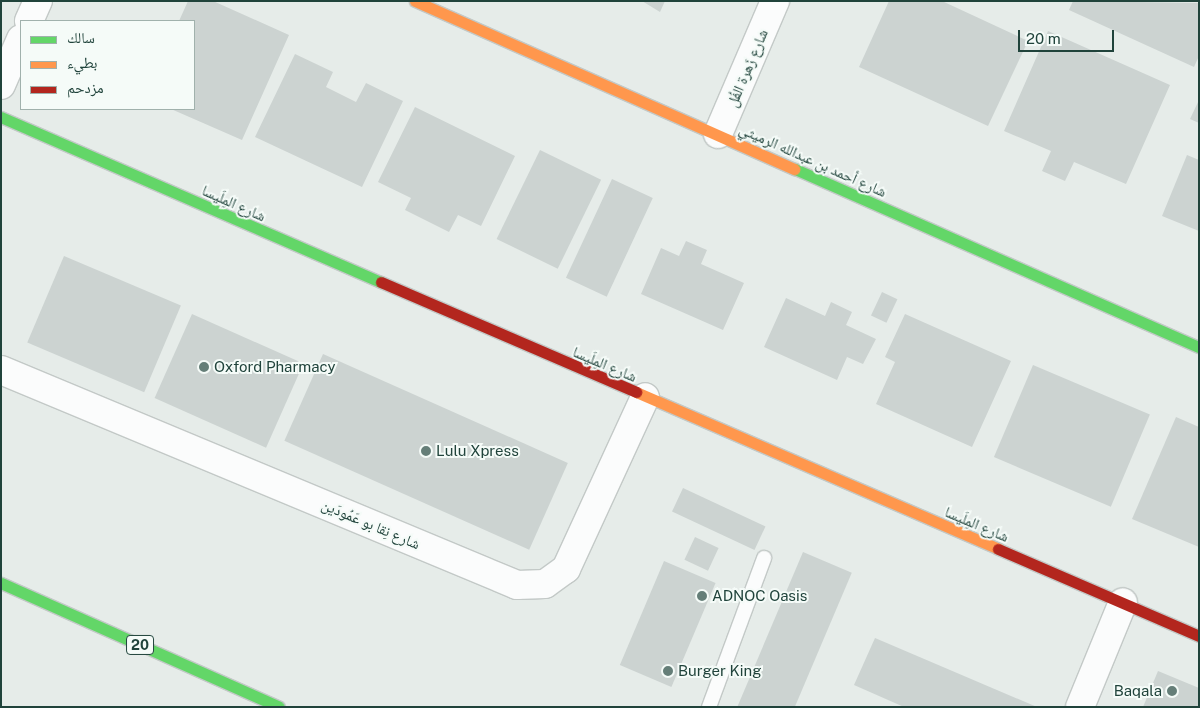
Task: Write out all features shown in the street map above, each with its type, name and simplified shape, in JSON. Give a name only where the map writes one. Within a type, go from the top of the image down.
[{"type":"street","points":[[29,20],[38,1]]},
{"type":"street","name":"شارع أحمد بن عبدالله الرميثي","points":[[415,1],[1199,347]]},
{"type":"street","name":"شارع زَهرة الفُل","points":[[718,134],[775,1]]},
{"type":"street","points":[[1,85],[20,41]]},
{"type":"street","name":"شارع المِلَيسا","points":[[1,117],[1199,636]]},
{"type":"street","name":"شارع نِقا بو عَمُودَين","points":[[1,370],[517,585],[545,584],[566,570],[645,397]]},
{"type":"street","name":"20","points":[[1,583],[280,707]]},
{"type":"street","points":[[1080,707],[1123,602]]},
{"type":"lane","points":[[709,707],[764,558]]},
{"type":"building","points":[[188,1],[213,1],[289,35],[242,140],[173,110],[195,110],[195,20],[179,20]]},
{"type":"building","points":[[642,1],[665,1],[660,12]]},
{"type":"building","points":[[889,1],[942,1],[1028,41],[988,126],[859,67]]},
{"type":"building","points":[[1073,1],[1199,3],[1199,56],[1194,67],[1069,10]]},
{"type":"building","points":[[1048,31],[1170,85],[1126,184],[1074,162],[1065,181],[1042,171],[1051,151],[1004,131]]},
{"type":"building","points":[[295,54],[333,72],[326,87],[356,102],[366,83],[403,101],[362,187],[255,137]]},
{"type":"building","points":[[1199,100],[1199,123],[1190,119]]},
{"type":"building","points":[[415,107],[515,156],[481,226],[458,215],[449,232],[405,210],[411,198],[378,182]]},
{"type":"building","points":[[540,150],[601,180],[558,269],[497,239]]},
{"type":"building","points":[[1187,155],[1199,160],[1199,231],[1162,216]]},
{"type":"building","points":[[612,179],[653,198],[607,297],[566,278]]},
{"type":"building","points":[[686,241],[707,250],[701,264],[744,283],[723,330],[641,294],[661,248],[679,256]]},
{"type":"building","points":[[64,256],[181,306],[144,392],[27,343]]},
{"type":"building","points":[[882,292],[897,299],[886,323],[871,316]]},
{"type":"building","points":[[786,298],[825,316],[831,302],[852,312],[846,325],[876,339],[863,364],[847,357],[837,380],[764,347]]},
{"type":"building","points":[[192,314],[303,364],[266,448],[155,398]]},
{"type":"building","points":[[905,314],[1011,361],[972,447],[876,404],[895,362],[885,357]]},
{"type":"building","name":"Lulu Xpress","points":[[323,354],[568,463],[529,550],[284,441]]},
{"type":"building","points":[[1033,365],[1150,415],[1111,507],[994,457]]},
{"type":"building","points":[[1176,417],[1199,427],[1199,547],[1132,519]]},
{"type":"building","points":[[683,488],[765,526],[754,550],[672,512]]},
{"type":"building","points":[[695,537],[719,548],[708,571],[684,560]]},
{"type":"building","points":[[803,552],[852,573],[795,707],[737,707]]},
{"type":"building","points":[[664,561],[716,583],[671,687],[620,665]]},
{"type":"building","points":[[875,638],[1037,707],[904,707],[854,685]]},
{"type":"building","points":[[1158,671],[1199,688],[1199,707],[1143,707]]},
{"type":"traffic: fast","points":[[1,117],[381,282]]},
{"type":"traffic: fast","points":[[795,169],[1199,347]]},
{"type":"traffic: fast","points":[[1,583],[279,707]]},
{"type":"traffic: slow","points":[[415,1],[795,169]]},
{"type":"traffic: slow","points":[[636,392],[998,549]]},
{"type":"traffic: jam","points":[[381,282],[636,392]]},
{"type":"traffic: jam","points":[[998,549],[1199,636]]},
{"type":"place","name":"Oxford Pharmacy","points":[[204,367]]},
{"type":"place","name":"Lulu Xpress","points":[[426,451]]},
{"type":"place","name":"ADNOC Oasis","points":[[702,596]]},
{"type":"place","name":"Burger King","points":[[668,671]]},
{"type":"place","name":"Baqala","points":[[1172,691]]}]
